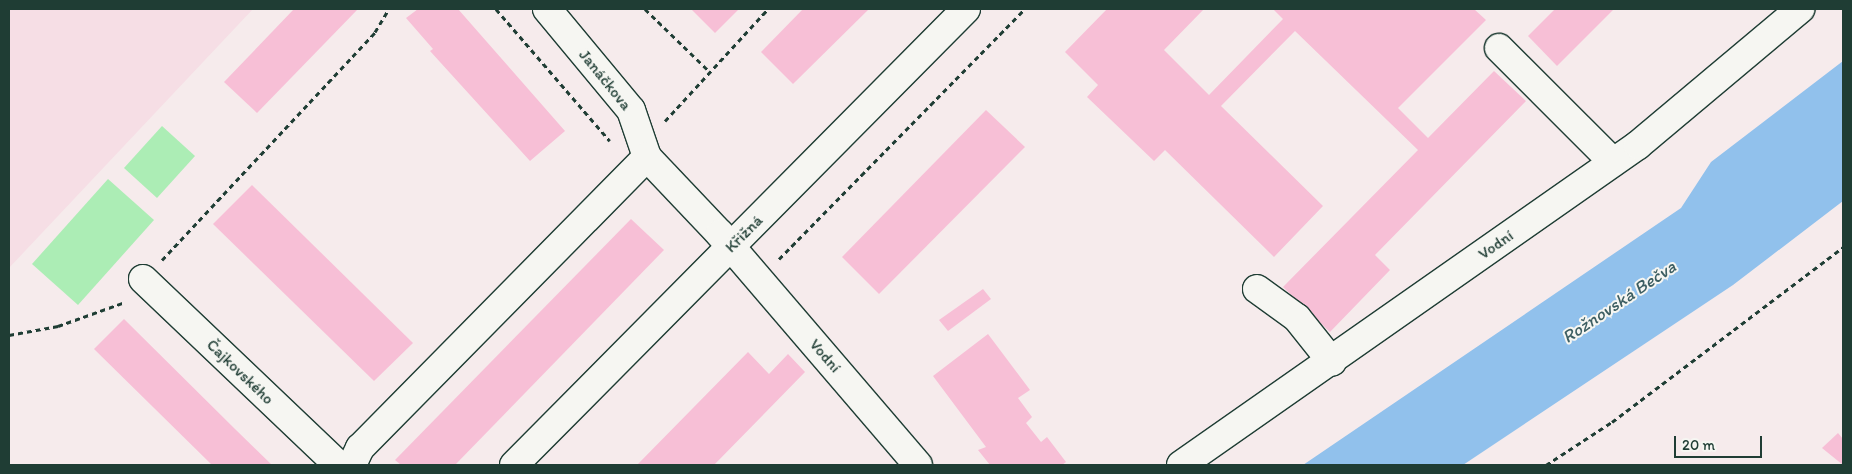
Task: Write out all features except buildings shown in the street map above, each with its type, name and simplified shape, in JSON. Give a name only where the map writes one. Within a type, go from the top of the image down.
[{"type":"street","name":"Janáčkova","points":[[547,9],[631,110],[641,157],[731,246]]},
{"type":"street","name":"Křižná","points":[[521,463],[731,246],[966,9]]},
{"type":"street","name":"Vodní","points":[[1180,465],[1332,362],[1613,162],[1800,9]]},
{"type":"street","points":[[1499,48],[1613,162]]},
{"type":"street","points":[[352,465],[360,448],[641,157]]},
{"type":"street","name":"Vodní","points":[[731,246],[918,465]]},
{"type":"street","name":"Čajkovského","points":[[143,279],[338,465]]},
{"type":"street","points":[[1257,290],[1297,318],[1332,362]]},
{"type":"path","points":[[9,335],[58,326],[121,306],[143,279],[375,32],[389,9]]},
{"type":"path","points":[[496,9],[641,157],[708,70],[768,9]]},
{"type":"path","points":[[645,9],[708,70]]},
{"type":"path","points":[[754,273],[769,270],[1025,9]]},
{"type":"path","points":[[1546,465],[1612,422],[1843,247]]},
{"type":"shaded area","points":[[9,9],[253,9],[9,268]]},
{"type":"green space","points":[[162,126],[195,156],[157,198],[124,168]]},
{"type":"green space","points":[[108,179],[154,220],[78,305],[32,264]]},
{"type":"water","name":"Rožnovská Bečva","points":[[1843,61],[1843,201],[1733,285],[1463,465],[1303,465],[1681,208],[1711,162]]}]
